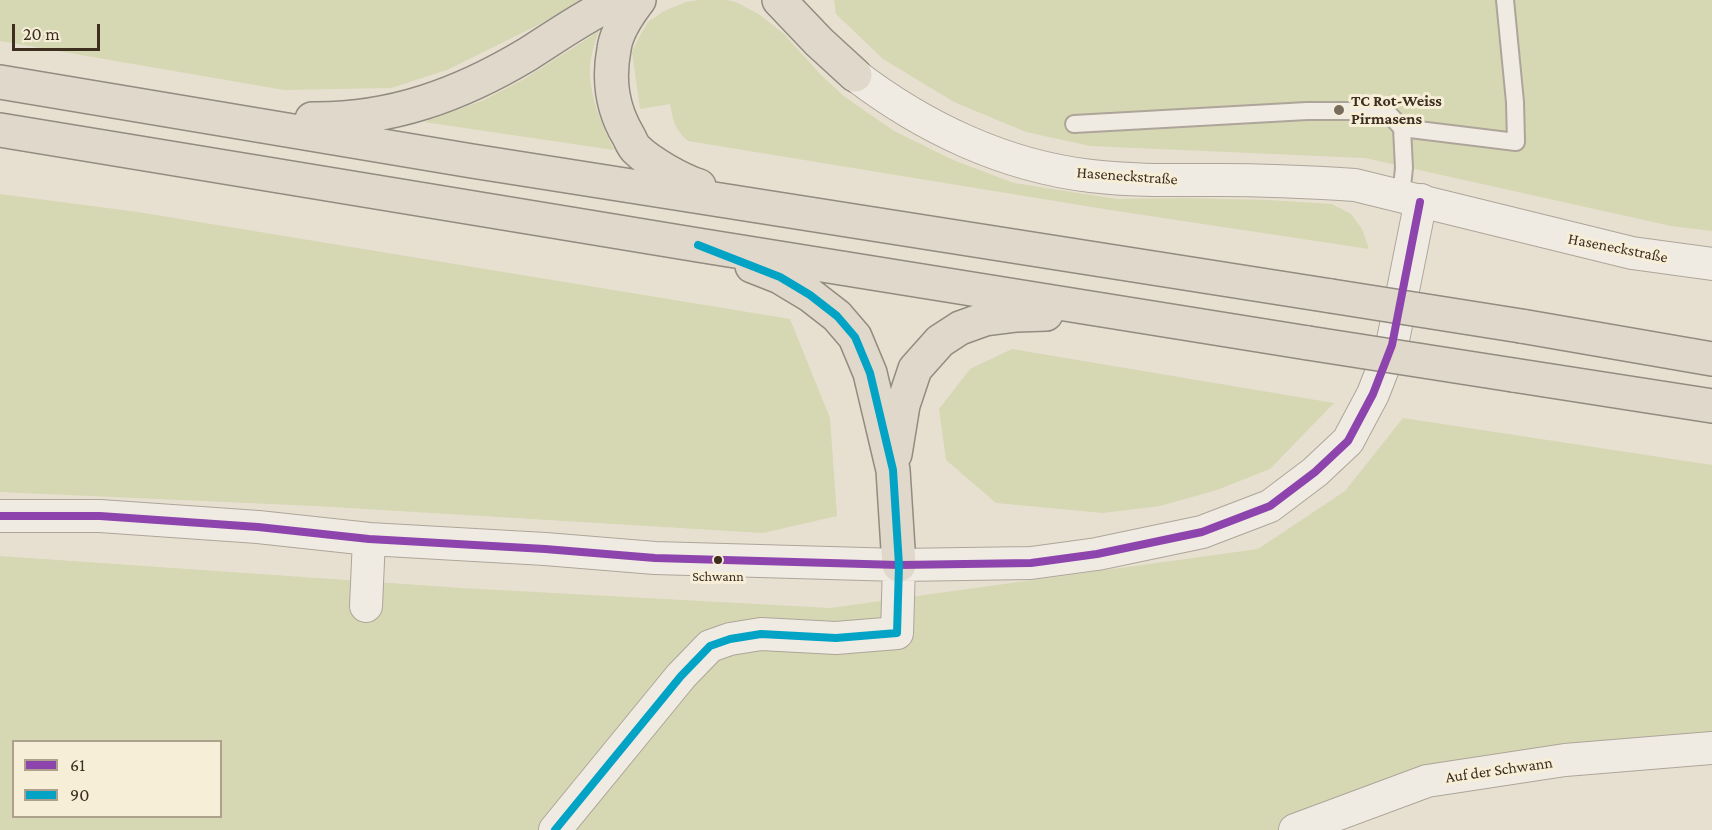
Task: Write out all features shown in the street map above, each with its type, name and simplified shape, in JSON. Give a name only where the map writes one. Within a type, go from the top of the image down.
[{"type":"highway","points":[[216,117],[342,120],[395,111],[437,99],[526,55],[594,11],[618,0]]},
{"type":"highway","points":[[639,0],[628,13],[614,47],[612,99],[620,122],[636,148],[666,170],[695,185],[765,206]]},
{"type":"highway","points":[[779,0],[855,75]]},
{"type":"highway","points":[[0,82],[472,160],[1521,326],[1712,359]]},
{"type":"highway","points":[[0,130],[698,245],[1712,406]]},
{"type":"highway","points":[[698,245],[780,277],[810,294],[837,316],[855,337],[870,373],[893,470],[899,565]]},
{"type":"highway","points":[[893,470],[903,405],[915,369],[940,341],[960,328],[985,320],[1017,315],[1108,311]]},
{"type":"street","name":"Haseneckstraße","points":[[855,75],[914,116],[945,132],[978,147],[1057,170],[1089,176],[1135,180],[1316,182],[1355,185],[1632,253],[1712,264]]},
{"type":"street","points":[[0,516],[100,516],[258,526],[369,539],[655,558],[899,565],[1031,563],[1096,554],[1202,532],[1270,506],[1316,472],[1348,441],[1373,394],[1392,345],[1411,198]]},
{"type":"street","points":[[366,606],[369,539]]},
{"type":"street","points":[[555,830],[681,676],[710,646],[730,639],[761,634],[836,638],[897,633],[899,565]]},
{"type":"street","name":"Auf der Schwann","points":[[1294,830],[1427,781],[1565,760],[1712,748]]},
{"type":"lane","points":[[1074,123],[1307,111],[1386,111],[1402,128],[1516,142],[1515,102],[1505,0]]},
{"type":"lane","points":[[1402,128],[1404,168],[1411,198]]},
{"type":"green space","points":[[0,0],[580,0],[542,23],[447,70],[391,88],[284,90],[0,41]]},
{"type":"green space","points":[[699,0],[736,2],[760,15],[783,33],[821,75],[845,97],[894,131],[953,160],[1014,183],[1117,199],[1184,198],[1332,204],[1351,214],[1362,229],[1369,249],[1110,210],[688,141],[675,124],[670,104],[640,109],[632,52],[648,22],[664,11],[686,2]]},
{"type":"green space","name":"TC Rot-Weiss Pirmasens","points":[[834,0],[1712,0],[1712,231],[1671,226],[1365,158],[1090,146],[1026,132],[954,102],[883,59],[836,14]]},
{"type":"green space","points":[[600,28],[591,56],[592,93],[605,132],[614,150],[424,122],[482,101],[524,79],[590,37]]},
{"type":"green space","points":[[0,194],[138,212],[790,319],[830,418],[837,516],[763,533],[316,506],[0,492]]},
{"type":"green space","points":[[1012,349],[1334,403],[1270,469],[1217,490],[1160,506],[1103,513],[996,503],[946,460],[939,409],[970,369]]},
{"type":"green space","points":[[1403,418],[1712,465],[1712,742],[1557,751],[1283,830],[0,830],[0,556],[462,588],[830,608],[1258,549],[1345,491]]},
{"type":"transit line","name":"61","points":[[0,516],[100,516],[258,527],[369,539],[655,558],[899,565],[1031,563],[1097,554],[1202,532],[1270,506],[1315,472],[1348,441],[1373,394],[1392,345],[1420,202]]},
{"type":"transit line","name":"90","points":[[555,830],[681,676],[710,646],[730,639],[761,634],[836,638],[897,633],[899,565],[893,470],[870,373],[855,337],[837,316],[810,295],[780,277],[698,245]]},
{"type":"place","name":"TC Rot-Weiss Pirmasens","points":[[1339,110]]},
{"type":"place","name":"Schwann","points":[[718,560]]}]
